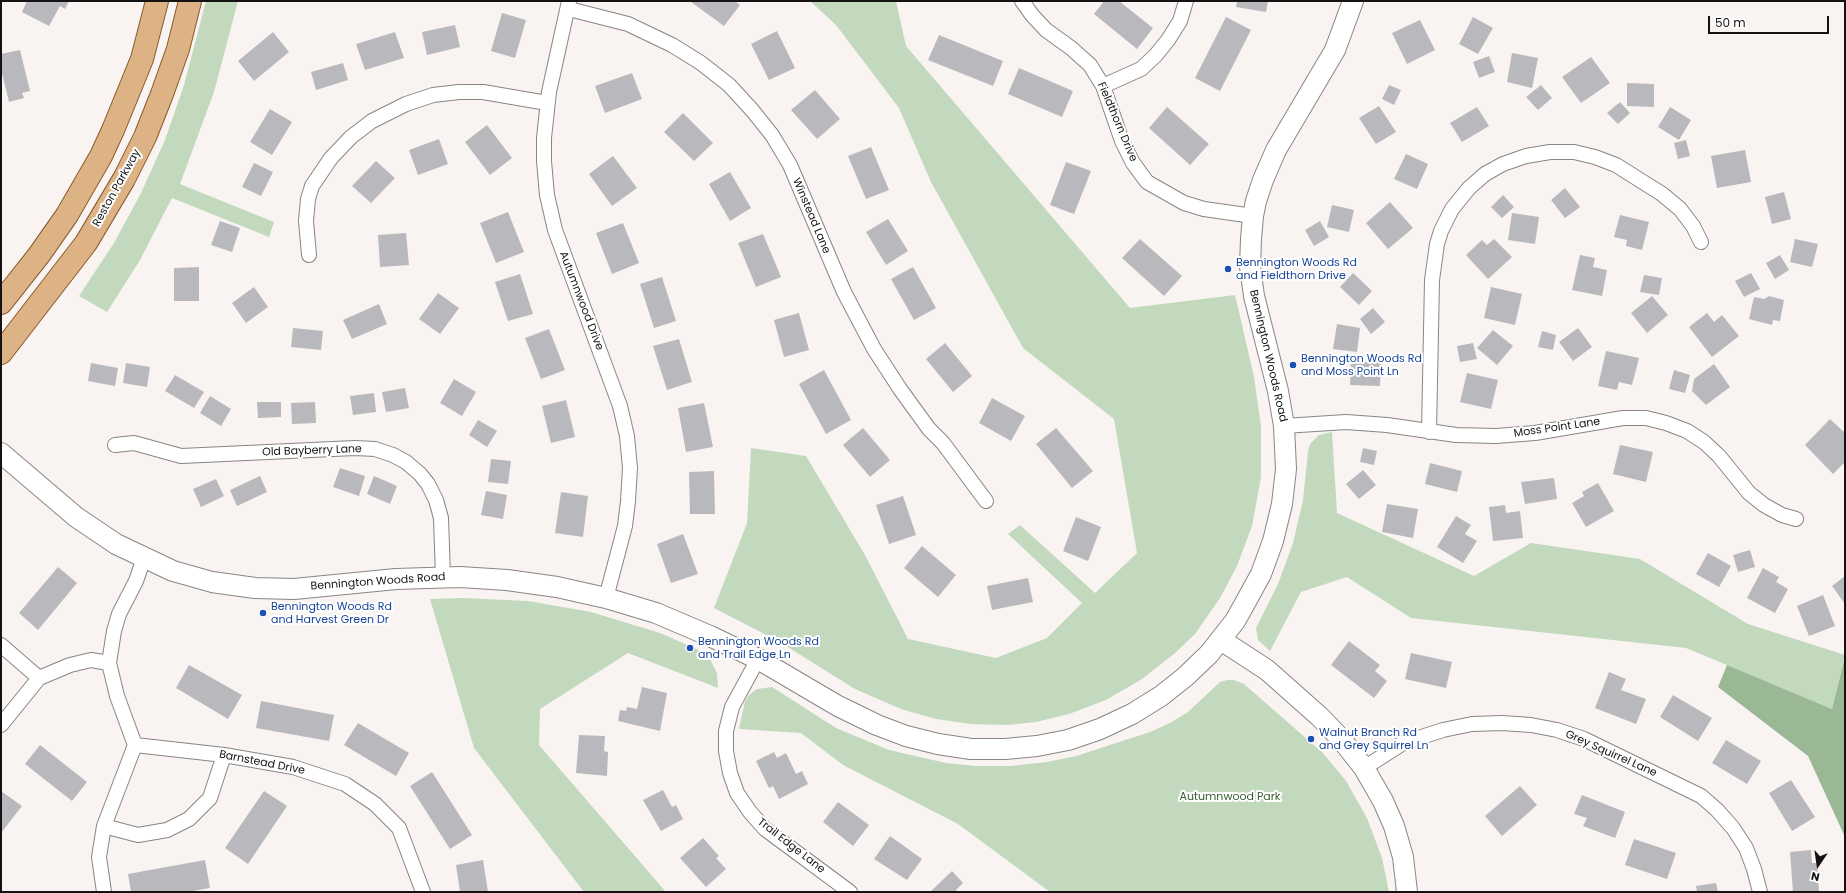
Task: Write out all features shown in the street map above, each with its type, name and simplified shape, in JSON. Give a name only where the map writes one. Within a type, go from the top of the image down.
[{"type":"main road","points":[[1,303],[39,255],[67,215],[101,156],[116,124],[142,59],[158,1]]},
{"type":"main road","name":"Reston Parkway","points":[[1,353],[86,243],[124,179],[145,137],[162,94],[178,50],[190,1]]},
{"type":"street","name":"Fieldthorn Drive","points":[[1022,1],[1032,15],[1046,30],[1090,65],[1103,86],[1122,141],[1133,163],[1147,182],[1184,203],[1204,209],[1254,216]]},
{"type":"street","points":[[1103,86],[1141,69],[1155,56],[1168,40],[1180,21],[1186,1]]},
{"type":"street","name":"Bennington Woods Road","points":[[1,453],[76,517],[116,544],[173,571],[212,582],[255,588],[294,589],[396,579],[443,577],[507,580],[557,587],[606,598],[656,613],[710,636],[758,659],[838,706],[877,725],[906,736],[945,745],[971,748],[1005,749],[1037,746],[1068,740],[1100,729],[1132,714],[1161,696],[1185,677],[1221,640],[1235,621],[1261,574],[1273,540],[1282,504],[1286,469],[1284,426],[1278,390],[1254,296],[1250,267],[1251,239],[1256,200],[1276,150],[1335,50],[1353,1]]},
{"type":"street","name":"Autumnwood Drive","points":[[569,5],[547,103],[544,161],[547,195],[555,230],[620,406],[627,436],[630,468],[625,526],[606,598]]},
{"type":"street","name":"Winstead Lane","points":[[569,5],[628,24],[672,45],[701,63],[728,85],[752,110],[772,135],[790,165],[844,292],[874,349],[900,389],[929,429],[943,443],[986,501]]},
{"type":"street","points":[[309,255],[306,221],[308,199],[312,186],[331,158],[351,137],[372,121],[406,104],[433,95],[459,92],[483,92],[547,103]]},
{"type":"street","points":[[1429,432],[1432,280],[1437,244],[1441,231],[1452,209],[1469,188],[1485,174],[1503,164],[1526,156],[1550,152],[1574,152],[1595,157],[1616,165],[1662,194],[1680,209],[1693,226],[1701,242]]},
{"type":"street","name":"Moss Point Lane","points":[[1284,426],[1346,422],[1387,425],[1456,435],[1496,436],[1535,433],[1622,418],[1646,418],[1666,423],[1687,431],[1704,442],[1719,456],[1749,493],[1764,505],[1782,515],[1796,519]]},
{"type":"street","name":"Old Bayberry Lane","points":[[115,445],[134,443],[181,456],[355,448],[375,449],[393,455],[406,462],[420,474],[436,500],[441,518],[443,577]]},
{"type":"street","points":[[104,892],[99,857],[104,826],[135,745],[117,696],[109,663],[114,631],[119,614],[136,581],[144,558]]},
{"type":"street","points":[[1221,640],[1267,670],[1320,717],[1342,740],[1364,768],[1383,801],[1394,826],[1403,857],[1407,892]]},
{"type":"street","points":[[1,645],[39,678]]},
{"type":"street","name":"Trail Edge Lane","points":[[758,659],[732,707],[726,731],[726,751],[730,773],[737,793],[750,812],[765,828],[850,892]]},
{"type":"street","points":[[1,725],[39,678],[70,665],[91,660],[109,663]]},
{"type":"street","name":"Grey Squirrel Lane","points":[[1364,768],[1403,743],[1442,730],[1472,724],[1502,723],[1531,725],[1557,730],[1584,739],[1701,796],[1717,810],[1733,828],[1746,848],[1754,869],[1760,892]]},
{"type":"street","name":"Barnstead Drive","points":[[135,745],[224,755],[300,769],[346,784],[375,804],[399,828],[423,892]]},
{"type":"street","points":[[104,826],[138,835],[167,830],[189,819],[210,798],[224,755]]},
{"type":"green space","points":[[206,1],[238,1],[214,92],[180,184],[274,222],[269,237],[172,198],[140,260],[107,312],[79,296],[114,243],[141,193],[165,140],[184,85]]},
{"type":"green space","points":[[810,1],[896,1],[906,46],[1130,308],[1235,295],[1254,377],[1261,426],[1261,477],[1252,526],[1237,566],[1220,598],[1195,634],[1175,653],[1142,679],[1106,700],[1069,714],[1036,722],[1007,725],[971,724],[936,719],[901,709],[855,689],[778,641],[714,608],[747,523],[751,448],[806,456],[865,555],[908,639],[996,658],[1047,638],[1082,603],[1008,534],[1020,525],[1095,593],[1137,553],[1114,419],[1023,348],[931,182],[899,108],[836,25]]},
{"type":"green space","points":[[1332,432],[1337,513],[1474,576],[1531,543],[1640,559],[1748,624],[1845,655],[1832,709],[1686,648],[1411,618],[1347,577],[1301,592],[1270,651],[1258,640],[1256,628],[1278,584],[1293,543],[1303,500],[1310,444],[1319,435]]},
{"type":"green space","points":[[463,598],[528,601],[591,612],[660,633],[699,650],[709,657],[717,673],[718,688],[628,653],[540,709],[539,745],[666,892],[584,892],[474,748],[430,599]]},
{"type":"green space","points":[[1845,656],[1845,837],[1808,756],[1718,687],[1727,665],[1832,709]]},
{"type":"green space","name":"Autumnwood Park","points":[[1234,680],[1244,684],[1323,753],[1346,781],[1367,818],[1382,858],[1389,892],[1050,892],[958,824],[843,765],[801,733],[739,729],[745,701],[749,695],[757,689],[772,687],[836,728],[889,750],[946,763],[975,766],[1011,766],[1047,762],[1076,756],[1150,732],[1170,723],[1188,712],[1220,682]]},
{"type":"building","points":[[27,1],[69,1],[65,9],[60,6],[49,26],[22,12]]},
{"type":"building","points":[[735,1],[740,5],[724,26],[691,2]]},
{"type":"building","points":[[1104,1],[1119,1],[1153,28],[1137,49],[1094,14]]},
{"type":"building","points":[[1237,1],[1268,1],[1266,12],[1236,7]]},
{"type":"building","points":[[502,13],[526,20],[515,58],[491,51]]},
{"type":"building","points":[[1226,17],[1251,30],[1220,91],[1195,78]]},
{"type":"building","points":[[1473,17],[1493,28],[1478,54],[1459,44]]},
{"type":"building","points":[[1420,20],[1435,50],[1407,64],[1392,33]]},
{"type":"building","points":[[455,25],[460,47],[427,55],[422,32]]},
{"type":"building","points":[[777,31],[795,68],[769,80],[751,44]]},
{"type":"building","points":[[273,32],[289,52],[254,81],[238,61]]},
{"type":"building","points":[[395,32],[404,58],[365,70],[356,44]]},
{"type":"building","points":[[939,35],[1003,61],[993,86],[928,60]]},
{"type":"building","points":[[20,50],[30,91],[22,93],[24,98],[9,102],[1,69],[1,54]]},
{"type":"building","points":[[1512,53],[1538,58],[1532,88],[1507,82]]},
{"type":"building","points":[[1489,56],[1495,72],[1479,78],[1473,62]]},
{"type":"building","points":[[1591,57],[1610,83],[1581,103],[1562,77]]},
{"type":"building","points":[[343,63],[348,80],[316,90],[311,72]]},
{"type":"building","points":[[1019,68],[1073,91],[1062,117],[1008,94]]},
{"type":"building","points":[[632,73],[642,99],[605,113],[595,86]]},
{"type":"building","points":[[1627,83],[1654,84],[1654,107],[1627,106]]},
{"type":"building","points":[[1389,85],[1401,90],[1394,105],[1382,99]]},
{"type":"building","points":[[1541,85],[1552,98],[1538,110],[1526,97]]},
{"type":"building","points":[[815,90],[840,119],[817,139],[791,110]]},
{"type":"building","points":[[1620,102],[1630,113],[1618,124],[1607,113]]},
{"type":"building","points":[[1379,106],[1396,132],[1376,144],[1359,118]]},
{"type":"building","points":[[1167,107],[1209,144],[1190,165],[1149,128]]},
{"type":"building","points":[[1477,107],[1489,126],[1462,142],[1450,123]]},
{"type":"building","points":[[1670,107],[1691,120],[1679,140],[1658,127]]},
{"type":"building","points":[[270,109],[292,122],[272,155],[250,142]]},
{"type":"building","points":[[683,113],[713,143],[694,161],[664,132]]},
{"type":"building","points":[[487,125],[512,158],[490,175],[465,142]]},
{"type":"building","points":[[439,139],[448,164],[418,175],[409,150]]},
{"type":"building","points":[[1686,140],[1690,156],[1678,159],[1674,143]]},
{"type":"building","points":[[871,147],[889,190],[866,199],[848,156]]},
{"type":"building","points":[[1745,150],[1751,182],[1717,188],[1711,156]]},
{"type":"building","points":[[1406,154],[1428,164],[1417,189],[1394,179]]},
{"type":"building","points":[[613,156],[637,188],[612,206],[589,174]]},
{"type":"building","points":[[376,161],[395,178],[371,203],[352,186]]},
{"type":"building","points":[[1066,162],[1091,171],[1074,214],[1050,205]]},
{"type":"building","points":[[254,163],[273,172],[261,196],[242,187]]},
{"type":"building","points":[[730,172],[751,208],[730,221],[709,184]]},
{"type":"building","points":[[1565,188],[1580,207],[1565,218],[1551,200]]},
{"type":"building","points":[[1784,192],[1791,219],[1772,224],[1765,197]]},
{"type":"building","points":[[1503,195],[1514,207],[1502,218],[1491,207]]},
{"type":"building","points":[[1390,202],[1413,228],[1388,249],[1366,223]]},
{"type":"building","points":[[1332,205],[1354,210],[1349,232],[1327,227]]},
{"type":"building","points":[[508,212],[524,252],[496,263],[480,223]]},
{"type":"building","points":[[1512,213],[1539,217],[1535,244],[1508,240]]},
{"type":"building","points":[[1620,215],[1649,222],[1642,250],[1626,246],[1627,240],[1614,237]]},
{"type":"building","points":[[888,219],[908,251],[886,265],[866,232]]},
{"type":"building","points":[[220,221],[240,228],[232,252],[211,245]]},
{"type":"building","points":[[1320,221],[1329,237],[1314,246],[1305,230]]},
{"type":"building","points":[[623,223],[639,263],[612,274],[596,233]]},
{"type":"building","points":[[406,233],[409,265],[380,267],[378,235]]},
{"type":"building","points":[[763,234],[781,277],[756,287],[738,243]]},
{"type":"building","points":[[1140,239],[1182,276],[1164,296],[1122,258]]},
{"type":"building","points":[[1494,239],[1512,257],[1488,279],[1466,255],[1482,240],[1487,245]]},
{"type":"building","points":[[1795,239],[1818,244],[1812,267],[1790,262]]},
{"type":"building","points":[[1580,255],[1595,258],[1593,267],[1607,270],[1602,296],[1572,290]]},
{"type":"building","points":[[1780,255],[1789,270],[1775,279],[1766,263]]},
{"type":"building","points":[[199,267],[199,301],[174,301],[174,268]]},
{"type":"building","points":[[913,267],[936,308],[914,320],[891,279]]},
{"type":"building","points":[[1353,273],[1372,291],[1359,305],[1340,287]]},
{"type":"building","points":[[1751,273],[1760,289],[1744,297],[1735,281]]},
{"type":"building","points":[[520,274],[533,314],[508,321],[495,282]]},
{"type":"building","points":[[1644,275],[1662,278],[1659,295],[1640,292]]},
{"type":"building","points":[[662,277],[676,321],[654,328],[640,284]]},
{"type":"building","points":[[254,287],[268,307],[246,323],[232,303]]},
{"type":"building","points":[[1491,287],[1522,294],[1515,325],[1484,318]]},
{"type":"building","points":[[438,293],[459,308],[440,334],[419,319]]},
{"type":"building","points":[[1652,296],[1668,315],[1647,333],[1631,313]]},
{"type":"building","points":[[1769,296],[1784,300],[1780,321],[1773,320],[1772,325],[1749,319],[1754,297],[1764,299]]},
{"type":"building","points":[[379,304],[387,324],[352,339],[343,320]]},
{"type":"building","points":[[1373,308],[1385,322],[1371,334],[1360,319]]},
{"type":"building","points":[[799,313],[809,350],[784,357],[774,320]]},
{"type":"building","points":[[1707,313],[1714,322],[1722,315],[1739,336],[1712,357],[1689,327]]},
{"type":"building","points":[[1337,324],[1360,328],[1357,352],[1333,349]]},
{"type":"building","points":[[293,328],[323,331],[321,350],[291,347]]},
{"type":"building","points":[[1578,328],[1592,347],[1573,361],[1559,342]]},
{"type":"building","points":[[549,329],[565,370],[541,379],[525,338]]},
{"type":"building","points":[[1493,330],[1513,346],[1497,365],[1477,348]]},
{"type":"building","points":[[1542,331],[1556,335],[1553,350],[1538,347]]},
{"type":"building","points":[[679,339],[692,382],[667,390],[653,346]]},
{"type":"building","points":[[945,343],[972,376],[953,392],[926,359]]},
{"type":"building","points":[[1473,343],[1477,359],[1460,362],[1457,346]]},
{"type":"building","points":[[1606,351],[1639,358],[1632,385],[1619,382],[1617,390],[1598,386]]},
{"type":"building","points":[[1351,362],[1381,362],[1380,386],[1350,385]]},
{"type":"building","points":[[91,363],[118,368],[115,386],[88,381]]},
{"type":"building","points":[[126,363],[150,367],[147,387],[123,383]]},
{"type":"building","points":[[1714,364],[1730,387],[1706,405],[1692,391],[1694,379]]},
{"type":"building","points":[[824,370],[851,420],[826,434],[799,384]]},
{"type":"building","points":[[1674,370],[1690,375],[1685,393],[1669,389]]},
{"type":"building","points":[[1467,373],[1498,380],[1491,409],[1460,402]]},
{"type":"building","points":[[175,375],[204,392],[194,408],[165,391]]},
{"type":"building","points":[[454,379],[476,392],[462,416],[440,403]]},
{"type":"building","points":[[405,388],[409,408],[386,412],[382,392]]},
{"type":"building","points":[[374,393],[376,412],[353,415],[350,396]]},
{"type":"building","points":[[210,396],[231,409],[221,426],[200,413]]},
{"type":"building","points":[[992,398],[1025,416],[1011,441],[979,423]]},
{"type":"building","points":[[566,400],[575,437],[551,443],[542,406]]},
{"type":"building","points":[[257,402],[281,402],[281,417],[258,418]]},
{"type":"building","points":[[315,402],[316,423],[292,424],[291,403]]},
{"type":"building","points":[[704,403],[713,447],[686,452],[678,408]]},
{"type":"building","points":[[1830,419],[1845,433],[1845,462],[1833,474],[1805,445]]},
{"type":"building","points":[[478,420],[497,431],[487,447],[469,435]]},
{"type":"building","points":[[863,428],[890,460],[870,477],[843,445]]},
{"type":"building","points":[[1056,428],[1093,471],[1072,488],[1036,444]]},
{"type":"building","points":[[1620,445],[1653,452],[1646,482],[1613,474]]},
{"type":"building","points":[[1363,448],[1377,451],[1374,465],[1360,462]]},
{"type":"building","points":[[491,459],[511,461],[508,484],[488,482]]},
{"type":"building","points":[[1430,463],[1462,471],[1457,492],[1425,484]]},
{"type":"building","points":[[340,468],[365,476],[359,496],[333,487]]},
{"type":"building","points":[[1363,470],[1376,485],[1359,499],[1346,484]]},
{"type":"building","points":[[714,471],[715,514],[690,514],[689,472]]},
{"type":"building","points":[[260,476],[267,492],[237,506],[230,490]]},
{"type":"building","points":[[374,476],[397,486],[390,504],[367,494]]},
{"type":"building","points":[[1554,478],[1557,499],[1525,504],[1521,482]]},
{"type":"building","points":[[216,479],[224,496],[201,507],[193,489]]},
{"type":"building","points":[[1598,483],[1614,511],[1586,527],[1572,503],[1584,496],[1582,492]]},
{"type":"building","points":[[486,491],[507,495],[503,519],[481,515]]},
{"type":"building","points":[[561,492],[588,496],[583,537],[555,533]]},
{"type":"building","points":[[903,496],[916,535],[889,544],[876,505]]},
{"type":"building","points":[[1387,504],[1418,509],[1413,538],[1382,532]]},
{"type":"building","points":[[1505,505],[1506,513],[1520,511],[1523,538],[1493,541],[1489,507]]},
{"type":"building","points":[[1456,516],[1471,525],[1465,534],[1477,541],[1463,563],[1437,547]]},
{"type":"building","points":[[1076,517],[1101,527],[1088,561],[1063,551]]},
{"type":"building","points":[[683,534],[698,574],[671,583],[657,544]]},
{"type":"building","points":[[922,546],[956,575],[938,597],[904,568]]},
{"type":"building","points":[[1750,550],[1755,567],[1738,572],[1733,555]]},
{"type":"building","points":[[1708,553],[1731,566],[1719,587],[1696,574]]},
{"type":"building","points":[[58,567],[77,583],[38,630],[19,613]]},
{"type":"building","points":[[1763,568],[1779,577],[1776,582],[1788,589],[1775,613],[1747,598]]},
{"type":"building","points":[[1845,576],[1845,604],[1832,586]]},
{"type":"building","points":[[1028,578],[1033,602],[992,610],[987,586]]},
{"type":"building","points":[[1823,595],[1835,626],[1809,636],[1797,606]]},
{"type":"building","points":[[1349,641],[1380,665],[1375,671],[1387,681],[1374,698],[1331,665]]},
{"type":"building","points":[[1411,653],[1452,662],[1446,688],[1405,679]]},
{"type":"building","points":[[189,665],[242,695],[228,719],[176,688]]},
{"type":"building","points":[[1609,672],[1626,679],[1621,690],[1646,699],[1636,724],[1595,708]]},
{"type":"building","points":[[642,687],[667,693],[660,731],[618,721],[620,710],[626,711],[627,707],[637,709]]},
{"type":"building","points":[[1673,695],[1712,718],[1698,741],[1660,717]]},
{"type":"building","points":[[261,701],[334,715],[329,741],[256,728]]},
{"type":"building","points":[[358,723],[409,753],[396,776],[344,745]]},
{"type":"building","points":[[579,735],[605,736],[604,751],[608,752],[607,776],[576,773]]},
{"type":"building","points":[[1726,740],[1761,761],[1747,784],[1712,763]]},
{"type":"building","points":[[40,745],[87,782],[72,801],[25,764]]},
{"type":"building","points":[[774,752],[777,758],[786,753],[796,774],[802,771],[808,784],[779,799],[773,786],[769,788],[756,761]]},
{"type":"building","points":[[432,772],[472,835],[450,849],[410,786]]},
{"type":"building","points":[[1791,780],[1815,817],[1792,831],[1769,793]]},
{"type":"building","points":[[1520,786],[1537,805],[1502,836],[1485,816]]},
{"type":"building","points":[[663,790],[672,807],[676,805],[683,819],[661,831],[643,800]]},
{"type":"building","points":[[1,791],[22,806],[1,833]]},
{"type":"building","points":[[264,791],[287,806],[248,864],[225,848]]},
{"type":"building","points":[[1582,795],[1625,812],[1615,838],[1583,826],[1587,818],[1574,814]]},
{"type":"building","points":[[838,802],[869,825],[853,846],[823,822]]},
{"type":"building","points":[[890,836],[922,859],[907,880],[874,859]]},
{"type":"building","points":[[703,838],[719,856],[716,858],[726,869],[706,887],[680,858]]},
{"type":"building","points":[[1634,839],[1676,853],[1667,879],[1625,865]]},
{"type":"building","points":[[1811,850],[1812,863],[1817,863],[1819,892],[1793,892],[1790,852]]},
{"type":"building","points":[[205,860],[210,888],[188,892],[131,892],[128,874]]},
{"type":"building","points":[[483,860],[488,892],[460,892],[456,865]]},
{"type":"building","points":[[952,871],[963,883],[956,890],[958,892],[930,892]]},
{"type":"building","points":[[1716,883],[1718,892],[1697,892],[1696,886]]},
{"type":"place","name":"Bennington Woods Rd and Fieldthorn Drive","points":[[1228,269]]},
{"type":"place","name":"Bennington Woods Rd and Moss Point Ln","points":[[1293,365]]},
{"type":"place","name":"Bennington Woods Rd and Harvest Green Dr","points":[[263,613]]},
{"type":"place","name":"Bennington Woods Rd and Trail Edge Ln","points":[[690,648]]},
{"type":"place","name":"Walnut Branch Rd and Grey Squirrel Ln","points":[[1311,739]]}]
